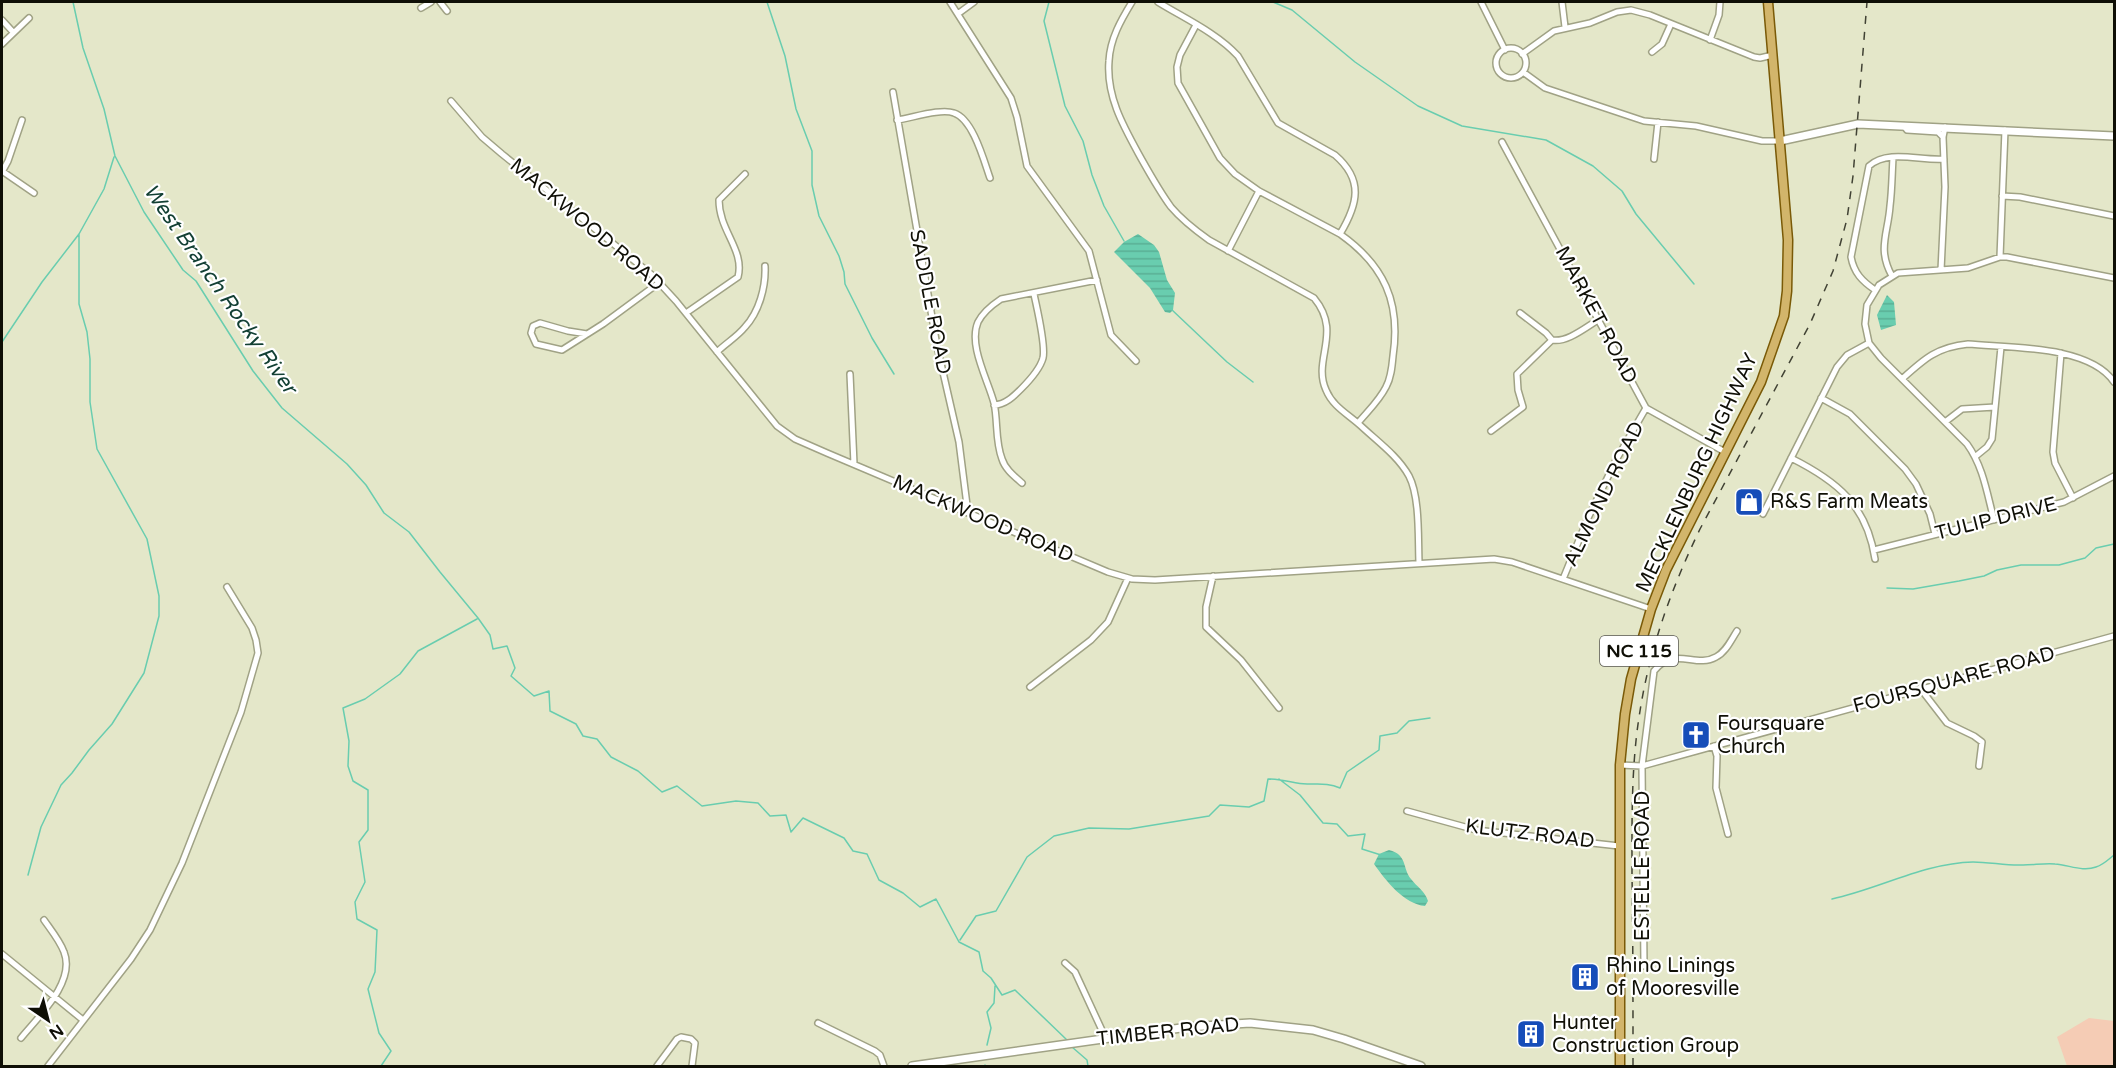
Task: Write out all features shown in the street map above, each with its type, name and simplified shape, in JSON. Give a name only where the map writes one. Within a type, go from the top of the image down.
[{"type":"main road","name":"MECKLENBURG HIGHWAY","points":[[1620,1066],[1620,765],[1624,714],[1631,679],[1651,609],[1666,570],[1761,382],[1784,316],[1789,266],[1768,2]]},
{"type":"street","points":[[421,8],[431,2]]},
{"type":"street","points":[[440,2],[447,11]]},
{"type":"street","points":[[950,2],[1011,98],[1027,166],[1089,251],[1112,335],[1136,361]]},
{"type":"street","points":[[959,13],[974,2]]},
{"type":"street","points":[[1132,2],[1117,29],[1110,50],[1109,83],[1113,102],[1140,156],[1160,191],[1194,229],[1228,251],[1314,298],[1321,306],[1328,326],[1323,368],[1324,387],[1333,403],[1395,458],[1408,475],[1416,504],[1419,562]]},
{"type":"street","points":[[1158,2],[1230,47],[1239,56],[1278,123],[1335,155],[1348,170],[1355,186],[1355,205],[1340,234]]},
{"type":"street","points":[[1481,2],[1505,50]]},
{"type":"street","points":[[1562,2],[1565,27]]},
{"type":"street","points":[[1631,10],[1632,2]]},
{"type":"street","points":[[1710,40],[1719,15],[1720,2]]},
{"type":"street","points":[[1522,54],[1547,34],[1565,27],[1590,23],[1617,12],[1631,10],[1650,15],[1754,57],[1773,55]]},
{"type":"street","points":[[2,44],[28,18]]},
{"type":"street","points":[[2,20],[13,33]]},
{"type":"street","points":[[1652,52],[1662,45],[1671,24]]},
{"type":"street","points":[[1196,25],[1180,55],[1177,67],[1178,83],[1221,158],[1235,174],[1259,191],[1340,234],[1364,252],[1379,271],[1390,294],[1395,318],[1395,347],[1389,380],[1378,400],[1358,423]]},
{"type":"street","points":[[1505,50],[1516,50],[1522,54],[1526,63],[1523,72],[1512,78],[1503,76],[1499,72],[1497,60],[1505,50]]},
{"type":"street","points":[[1523,72],[1545,88],[1644,121],[1696,126],[1757,140],[1780,141],[1858,124],[2115,136]]},
{"type":"street","name":"SADDLE ROAD","points":[[892,92],[937,346],[961,452],[968,513]]},
{"type":"street","name":"MACKWOOD ROAD","points":[[451,101],[482,137],[660,282],[777,426],[795,439],[968,513],[1108,572],[1128,578],[1155,580],[1494,559],[1512,562],[1651,609]]},
{"type":"street","points":[[897,120],[944,112],[955,113],[972,131],[990,178]]},
{"type":"street","points":[[22,120],[8,161],[2,171],[34,193]]},
{"type":"street","points":[[1654,159],[1658,122]]},
{"type":"street","points":[[1904,126],[1907,130],[1938,132],[1943,137]]},
{"type":"street","points":[[1941,270],[1945,127]]},
{"type":"street","points":[[2000,257],[2005,130]]},
{"type":"street","name":"MARKET ROAD","points":[[1502,142],[1646,408]]},
{"type":"street","points":[[1875,290],[1857,274],[1851,257],[1869,166],[1883,157],[1944,159]]},
{"type":"street","points":[[1892,276],[1882,250],[1890,208],[1893,158]]},
{"type":"street","points":[[686,313],[738,277],[740,268],[737,252],[724,228],[719,201],[745,174]]},
{"type":"street","points":[[1228,251],[1259,191]]},
{"type":"street","points":[[2002,196],[2020,197],[2115,216]]},
{"type":"street","points":[[1994,520],[1976,456],[1869,343],[1865,316],[1867,305],[1875,290],[1892,276],[1905,272],[1968,268],[2000,257],[2115,278]]},
{"type":"street","points":[[717,352],[745,328],[757,309],[765,277],[765,266]]},
{"type":"street","points":[[1022,483],[1010,473],[1002,459],[994,405],[979,359],[976,337],[978,322],[990,307],[1001,299],[1097,280]]},
{"type":"street","points":[[587,334],[540,323],[533,326],[531,333],[536,344],[562,350],[587,334],[660,282]]},
{"type":"street","points":[[994,405],[1000,405],[1013,397],[1029,381],[1043,360],[1044,349],[1034,294]]},
{"type":"street","points":[[1520,313],[1552,340],[1558,341],[1599,320]]},
{"type":"street","points":[[1491,431],[1523,407],[1517,375],[1552,340]]},
{"type":"street","points":[[1763,514],[1841,361],[1847,355],[1869,343]]},
{"type":"street","points":[[1902,379],[1933,353],[1954,345],[1968,344],[2061,353],[2086,360],[2104,371],[2115,382]]},
{"type":"street","points":[[1976,456],[1987,447],[1992,439],[2001,347]]},
{"type":"street","points":[[2061,353],[2053,452],[2055,463],[2073,498]]},
{"type":"street","points":[[850,374],[854,464]]},
{"type":"street","points":[[1821,398],[1850,414],[1905,469],[1916,484],[1935,534]]},
{"type":"street","points":[[1945,422],[1962,409],[1995,407]]},
{"type":"street","points":[[1646,408],[1725,452]]},
{"type":"street","name":"ALMOND ROAD","points":[[1563,579],[1588,518],[1616,460],[1646,408]]},
{"type":"street","points":[[1791,458],[1824,476],[1856,506],[1867,527],[1875,558]]},
{"type":"street","name":"TULIP DRIVE","points":[[1874,550],[2064,502],[2115,476]]},
{"type":"street","points":[[1212,576],[1206,607],[1206,627],[1241,660],[1279,708]]},
{"type":"street","points":[[1030,687],[1091,640],[1108,622],[1128,578]]},
{"type":"street","points":[[48,1066],[131,959],[150,930],[182,863],[241,712],[258,653],[252,628],[227,587]]},
{"type":"street","name":"ESTELLE ROAD","points":[[1644,966],[1642,766],[1654,671],[1667,660],[1675,658],[1714,658],[1724,651],[1737,631]]},
{"type":"street","name":"FOURSQUARE ROAD","points":[[1620,765],[1642,766],[2115,636]]},
{"type":"street","points":[[1920,688],[1947,723],[1982,742],[1979,766]]},
{"type":"street","points":[[1714,746],[1717,756],[1716,788],[1728,834]]},
{"type":"street","name":"KLUTZ ROAD","points":[[1407,811],[1476,830],[1619,846]]},
{"type":"street","points":[[21,1038],[65,978],[67,964],[65,953],[44,920]]},
{"type":"street","points":[[2,954],[83,1020]]},
{"type":"street","points":[[1065,963],[1075,972],[1106,1039]]},
{"type":"street","points":[[818,1023],[875,1051],[880,1055],[884,1066]]},
{"type":"street","name":"TIMBER ROAD","points":[[912,1066],[1205,1025],[1262,1024],[1321,1033],[1421,1066]]},
{"type":"street","points":[[657,1066],[681,1037],[691,1039],[695,1043],[692,1066]]},
{"type":"shaded area","points":[[2089,1018],[2114,1021],[2114,1066],[2067,1066],[2057,1037]]},
{"type":"water","points":[[1138,234],[1154,245],[1159,252],[1167,280],[1175,293],[1173,310],[1170,313],[1165,312],[1150,288],[1114,252],[1124,242]]},
{"type":"water","points":[[1887,295],[1894,302],[1896,325],[1881,330],[1877,315]]},
{"type":"water","points":[[1389,850],[1402,858],[1408,875],[1427,898],[1425,906],[1403,896],[1374,864],[1379,854]]},
{"type":"waterway","name":"West Branch Rocky River","points":[[73,2],[83,48],[104,109],[115,156],[144,212],[183,270],[196,281],[253,371],[282,408],[347,464],[366,485],[384,513],[409,532],[478,618],[490,635],[493,649],[507,646],[515,668],[511,676],[534,696],[549,691],[550,711],[576,724],[583,736],[597,739],[611,757],[638,771],[662,792],[677,786],[702,806],[736,801],[758,803],[770,816],[786,815],[791,832],[803,818],[844,838],[853,851],[867,854],[879,880],[903,893],[920,907],[936,899],[959,942],[979,952],[983,971],[991,978],[1002,995],[1015,990],[1067,1040]]},
{"type":"waterway","points":[[767,2],[785,56],[796,109],[812,151],[812,185],[819,216],[839,256],[845,284],[872,338],[894,374]]},
{"type":"waterway","points":[[1049,2],[1044,21],[1065,106],[1083,141],[1092,175],[1104,206],[1124,241]]},
{"type":"waterway","points":[[1273,2],[1292,10],[1355,62],[1418,106],[1462,126],[1546,140],[1593,166],[1622,191],[1636,214],[1694,284]]},
{"type":"waterway","points":[[2,342],[42,282],[79,234],[104,189],[114,157]]},
{"type":"waterway","points":[[28,875],[41,827],[61,785],[112,724],[144,673],[159,616],[159,596],[147,539],[97,449],[90,402],[90,359],[87,332],[79,304],[79,234]]},
{"type":"waterway","points":[[1171,309],[1227,362],[1253,382]]},
{"type":"waterway","points":[[1887,588],[1913,589],[1984,576],[1997,570],[2021,565],[2059,565],[2085,558],[2096,548],[2114,544]]},
{"type":"waterway","points":[[381,1066],[391,1051],[379,1033],[368,989],[375,972],[377,930],[357,919],[355,902],[365,882],[359,842],[368,830],[368,790],[353,781],[348,766],[349,741],[343,708],[365,699],[400,674],[418,651],[477,619]]},
{"type":"waterway","points":[[960,940],[976,916],[996,911],[1027,857],[1054,836],[1089,828],[1129,829],[1209,816],[1220,805],[1249,807],[1264,801],[1268,779],[1340,788],[1347,772],[1379,750],[1380,736],[1397,733],[1409,721],[1430,718]]},
{"type":"waterway","points":[[1279,779],[1300,795],[1323,823],[1337,824],[1348,836],[1365,834],[1362,849],[1381,855]]},
{"type":"waterway","points":[[1832,899],[1955,863],[2051,864],[2086,869],[2099,866],[2114,855]]},
{"type":"waterway","points":[[987,1045],[991,1028],[987,1012],[994,1003],[995,986]]},
{"type":"waterway","name":"West Branch Rocky River","points":[[1072,1047],[1087,1060],[1088,1066]]},
{"type":"railway","points":[[1633,1066],[1633,793],[1637,731],[1644,687],[1663,618],[1690,551],[1810,324],[1833,271],[1847,219],[1853,176],[1867,2]]},
{"type":"place","name":"R&S Farm Meats","points":[[1749,502]]},
{"type":"place","name":"Foursquare Church","points":[[1696,735]]},
{"type":"place","name":"Rhino Linings of Mooresville","points":[[1585,977]]},
{"type":"place","name":"Hunter Construction Group","points":[[1531,1034]]}]
